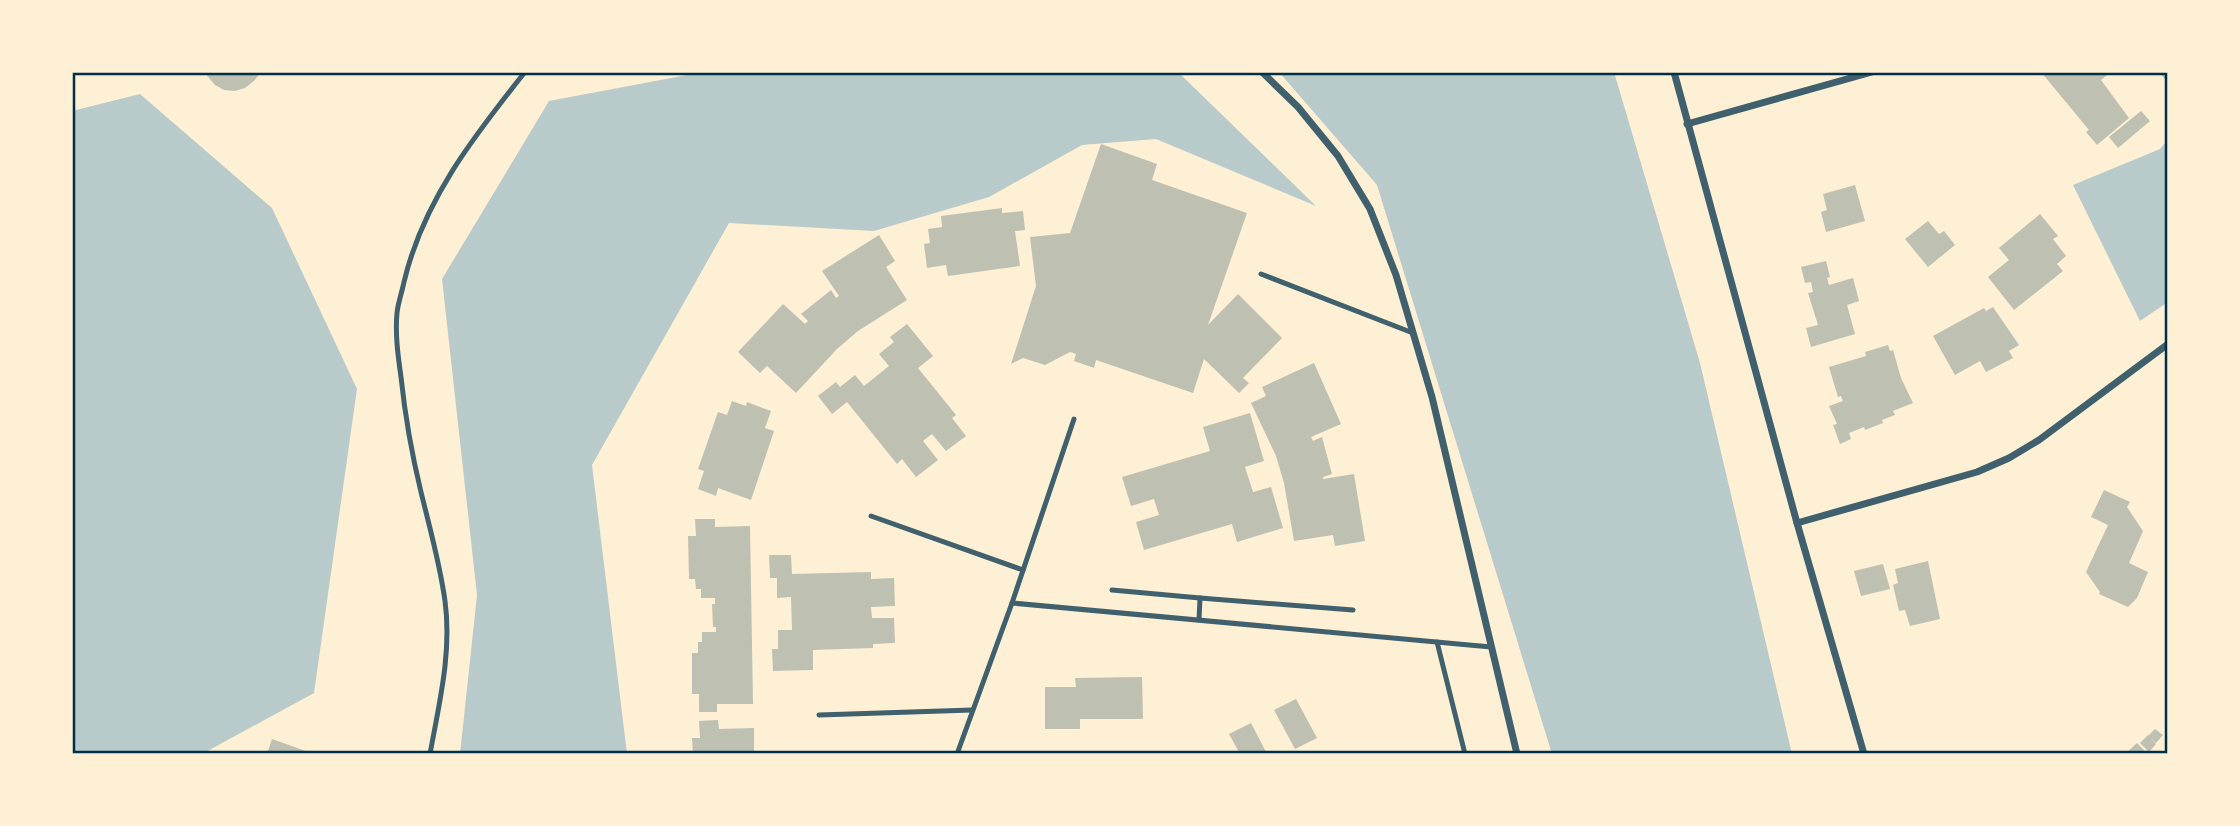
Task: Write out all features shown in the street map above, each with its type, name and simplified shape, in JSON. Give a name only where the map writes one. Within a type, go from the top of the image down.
[{"type":"street","points":[[1262,72],[1298,107],[1338,156],[1370,209],[1396,275],[1432,397],[1517,754]]},
{"type":"street","points":[[1674,72],[1797,523],[1864,754]]},
{"type":"street","points":[[1687,124],[1872,72]]},
{"type":"street","points":[[1797,523],[1977,472],[2009,458],[2039,440],[2168,345]]},
{"type":"lane","points":[[430,754],[448,651],[445,604],[404,405],[397,349],[397,313],[417,238],[444,183],[478,131],[525,72]]},
{"type":"lane","points":[[1261,274],[1413,333]]},
{"type":"lane","points":[[957,754],[1012,603],[1074,419]]},
{"type":"lane","points":[[871,516],[1023,570]]},
{"type":"lane","points":[[1112,590],[1353,610]]},
{"type":"lane","points":[[1199,620],[1200,598]]},
{"type":"lane","points":[[1012,603],[1490,647]]},
{"type":"lane","points":[[1437,642],[1465,754]]},
{"type":"lane","points":[[819,715],[972,710]]},
{"type":"shaded area","points":[[703,72],[1178,72],[1316,206],[1156,139],[1082,145],[989,197],[874,231],[729,223],[592,465],[627,754],[460,754],[477,595],[442,279],[549,101]]},
{"type":"shaded area","points":[[1279,72],[1614,72],[1700,363],[1792,754],[1552,754],[1377,185]]},
{"type":"shaded area","points":[[140,94],[272,208],[357,389],[314,693],[202,754],[72,754],[72,111]]},
{"type":"shaded area","points":[[2168,140],[2168,302],[2140,321],[2073,185],[2160,149]]},
{"type":"building","points":[[204,72],[261,72],[245,88],[235,91],[224,90],[215,85]]},
{"type":"building","points":[[2041,72],[2111,72],[2101,80],[2129,118],[2097,145],[2086,132],[2089,130]]},
{"type":"building","points":[[2159,72],[2168,72],[2168,83]]},
{"type":"building","points":[[2141,111],[2150,121],[2118,148],[2109,137]]},
{"type":"building","points":[[1101,144],[1157,164],[1152,180],[1247,213],[1208,325],[1238,294],[1282,338],[1243,378],[1249,383],[1239,393],[1204,359],[1193,393],[1096,360],[1094,368],[1074,361],[1076,354],[1070,352],[1045,365],[1023,358],[1011,364],[1036,286],[1030,237],[1070,233]]},
{"type":"building","points":[[1855,185],[1865,221],[1826,232],[1821,212],[1827,210],[1823,194]]},
{"type":"building","points":[[1002,208],[1002,213],[1023,211],[1025,230],[1015,231],[1020,266],[948,276],[946,265],[927,268],[924,244],[930,243],[928,229],[942,227],[941,216]]},
{"type":"building","points":[[2040,214],[2058,236],[2053,239],[2066,256],[2057,264],[2063,271],[2014,310],[1988,277],[2009,260],[1999,248]]},
{"type":"building","points":[[1928,221],[1939,234],[1944,231],[1955,245],[1928,267],[1905,239]]},
{"type":"building","points":[[879,235],[895,261],[886,267],[907,300],[858,331],[837,349],[796,393],[767,366],[760,373],[738,352],[783,304],[805,324],[808,321],[801,314],[831,290],[836,298],[839,296],[822,271]]},
{"type":"building","points":[[1826,261],[1829,285],[1853,278],[1859,301],[1847,305],[1855,334],[1811,347],[1806,328],[1818,325],[1808,293],[1813,292],[1811,282],[1805,283],[1801,267]]},
{"type":"building","points":[[1993,307],[2019,345],[2009,351],[2013,358],[1986,372],[1980,361],[1955,375],[1933,336],[1984,308],[1986,311]]},
{"type":"building","points":[[907,324],[933,356],[918,368],[956,415],[952,418],[966,436],[946,451],[932,434],[923,441],[938,460],[916,477],[902,459],[897,464],[847,402],[832,414],[818,396],[836,382],[840,387],[855,375],[864,386],[889,366],[879,354],[894,342],[890,337]]},
{"type":"building","points":[[1888,345],[1890,351],[1893,350],[1901,378],[1913,403],[1893,411],[1895,415],[1882,420],[1883,423],[1849,433],[1851,439],[1840,444],[1833,425],[1837,424],[1829,406],[1843,401],[1841,396],[1838,397],[1829,367],[1866,356],[1865,352]]},
{"type":"building","points":[[1314,363],[1341,424],[1311,437],[1313,441],[1322,437],[1332,474],[1323,479],[1354,474],[1365,541],[1335,546],[1333,535],[1294,541],[1284,483],[1276,456],[1251,403],[1266,396],[1262,387]]},
{"type":"building","points":[[732,401],[746,406],[747,402],[771,411],[765,428],[774,431],[751,500],[718,488],[716,496],[698,489],[704,471],[698,469],[718,412],[727,415]]},
{"type":"building","points":[[1250,413],[1264,461],[1245,467],[1253,492],[1271,487],[1283,528],[1237,542],[1232,524],[1144,550],[1136,522],[1159,515],[1154,499],[1131,506],[1122,477],[1210,451],[1203,427]]},
{"type":"building","points":[[2104,490],[2130,502],[2127,507],[2143,531],[2129,563],[2148,572],[2137,598],[2128,607],[2099,594],[2086,572],[2108,525],[2091,517]]},
{"type":"building","points":[[695,519],[715,519],[715,527],[750,526],[753,704],[717,704],[717,712],[699,712],[699,694],[692,694],[692,653],[698,653],[702,632],[716,632],[716,627],[713,627],[712,604],[715,604],[715,598],[701,598],[701,589],[696,589],[695,579],[689,579],[688,536],[696,536]]},
{"type":"building","points":[[769,555],[791,555],[792,574],[871,572],[871,579],[894,578],[895,606],[871,607],[872,618],[894,618],[895,643],[873,644],[873,648],[813,650],[813,670],[773,671],[772,649],[778,649],[778,630],[792,630],[791,597],[777,598],[777,578],[770,578]]},
{"type":"building","points":[[1928,561],[1940,619],[1910,626],[1905,610],[1899,611],[1893,585],[1898,583],[1895,569]]},
{"type":"building","points":[[1883,564],[1890,589],[1861,596],[1854,571]]},
{"type":"building","points":[[1142,677],[1143,719],[1080,719],[1080,729],[1045,729],[1045,687],[1076,687],[1075,678]]},
{"type":"building","points":[[1296,699],[1317,738],[1295,749],[1274,710]]},
{"type":"building","points":[[718,720],[719,729],[754,728],[754,754],[693,754],[692,738],[700,738],[699,721]]},
{"type":"building","points":[[1251,723],[1267,754],[1240,754],[1229,734]]},
{"type":"building","points":[[2155,729],[2163,735],[2156,743],[2148,736]]},
{"type":"building","points":[[2148,735],[2156,744],[2149,752],[2140,743]]},
{"type":"building","points":[[272,739],[314,754],[267,754]]},
{"type":"building","points":[[2137,743],[2148,754],[2125,754]]}]
